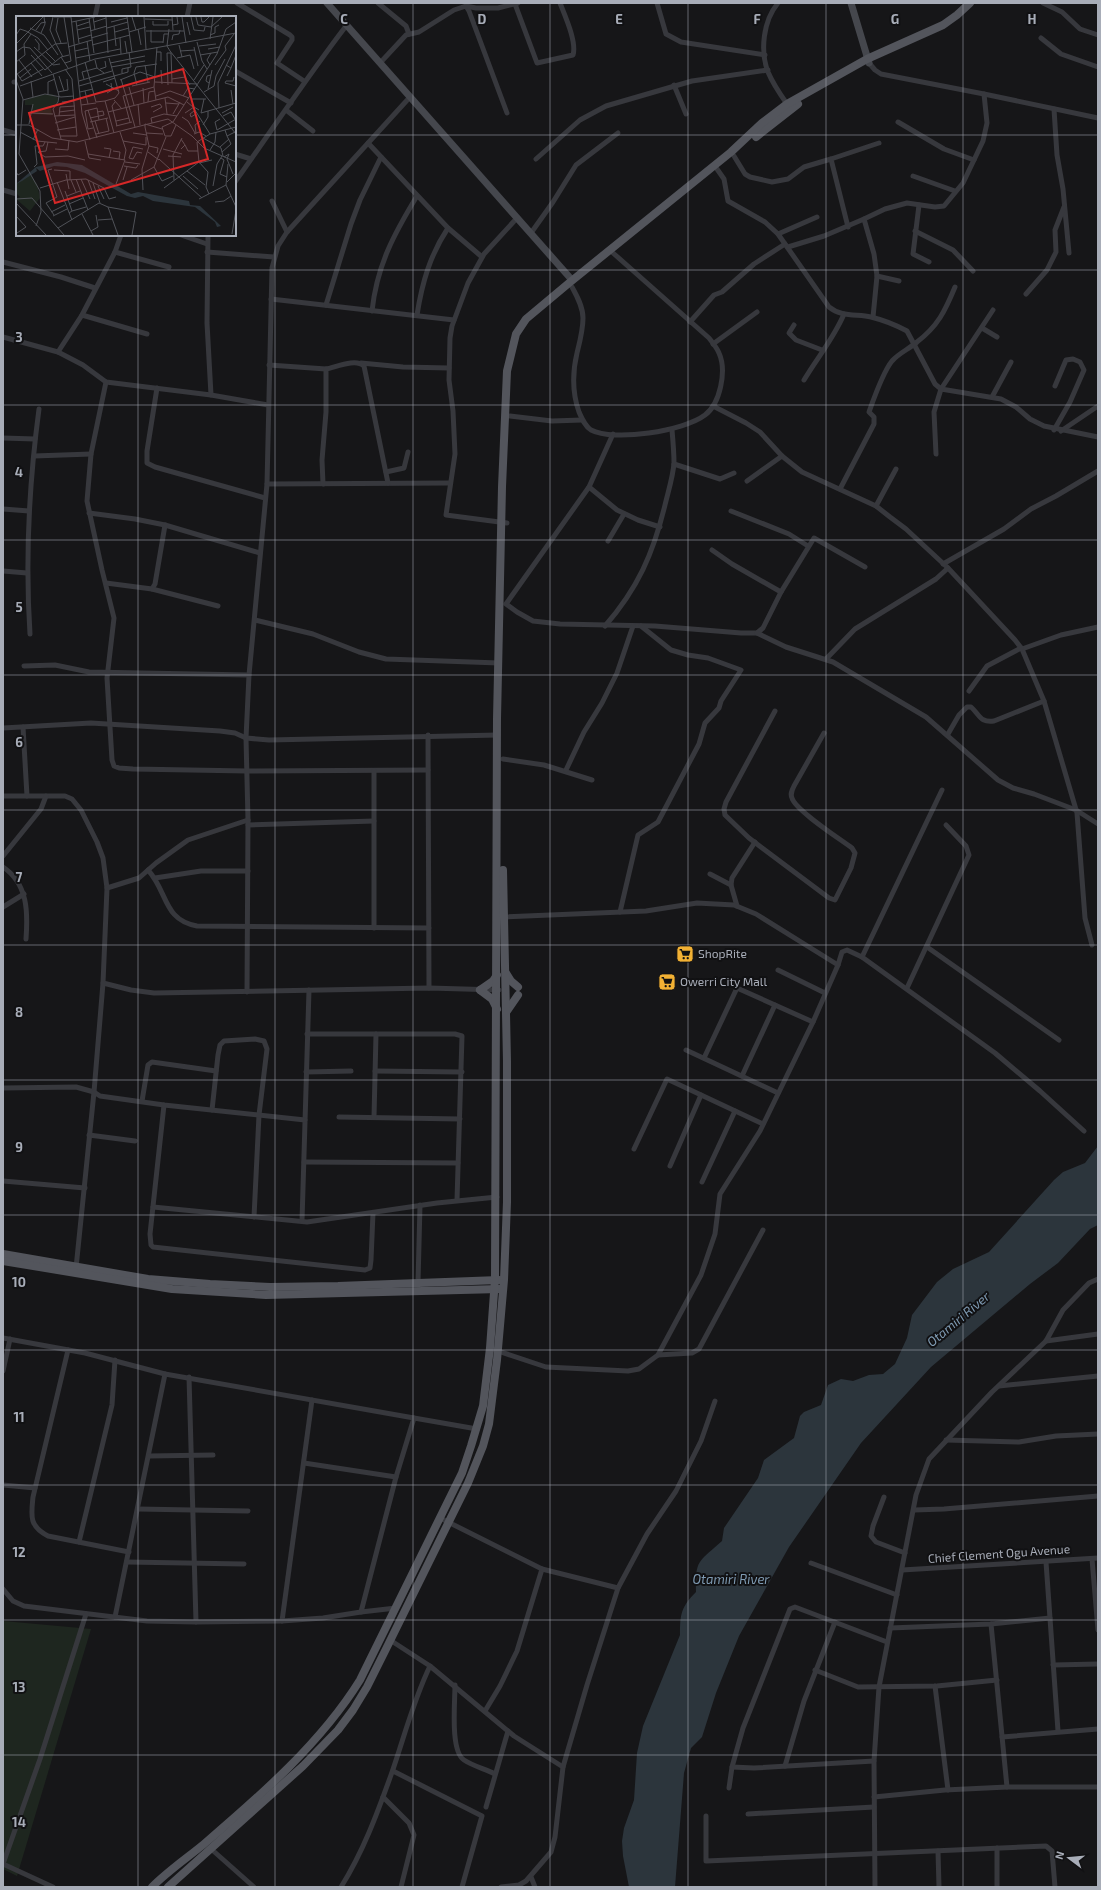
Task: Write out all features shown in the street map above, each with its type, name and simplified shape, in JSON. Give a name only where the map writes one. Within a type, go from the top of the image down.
[{"type":"main road","points":[[506,442],[510,416],[512,371],[520,336],[530,322],[572,284],[787,104],[868,61],[943,25],[970,3]]},
{"type":"main road","points":[[499,1289],[495,1279],[497,1198],[497,990],[501,974],[505,917],[498,735],[506,604],[505,523],[507,371],[516,334],[526,319],[613,253],[802,100],[868,61],[945,29],[960,19],[976,3]]},
{"type":"main road","points":[[152,1887],[208,1846],[303,1766],[338,1730],[367,1687],[476,1464],[486,1436],[499,1289],[504,1280],[507,1202],[506,990],[501,974],[500,806],[503,759],[499,663],[505,523]]},
{"type":"main road","points":[[498,1009],[492,999],[480,990],[501,974]]},
{"type":"main road","points":[[501,974],[511,981],[518,991],[506,1013]]},
{"type":"main road","points":[[3,1254],[172,1289],[266,1295],[499,1289]]},
{"type":"main road","points":[[3,1261],[148,1279],[210,1284],[323,1286],[495,1279],[504,1280]]},
{"type":"main road","points":[[168,1887],[293,1763],[331,1722],[360,1680],[462,1473],[483,1406],[494,1349]]},
{"type":"street","points":[[95,16],[98,3]]},
{"type":"street","points":[[187,16],[190,3]]},
{"type":"street","points":[[237,3],[292,37],[292,40],[277,63],[304,81]]},
{"type":"street","points":[[327,3],[531,233],[572,284],[583,316],[583,329],[572,381],[574,396],[582,420],[589,429],[613,434],[655,433],[672,430],[705,415],[713,406],[717,399],[723,367],[720,354],[713,344],[690,322],[613,253]]},
{"type":"street","points":[[378,3],[406,26],[409,34]]},
{"type":"street","points":[[380,62],[409,34],[420,32],[454,10],[466,5],[488,8],[517,3],[537,63],[573,55],[574,51],[571,34],[560,3]]},
{"type":"street","points":[[657,3],[664,30],[670,37],[681,42],[765,55]]},
{"type":"street","points":[[778,3],[766,29],[764,48],[768,70],[774,85],[787,104]]},
{"type":"street","points":[[851,3],[868,61],[875,70],[881,74],[1098,118]]},
{"type":"street","points":[[1043,3],[1062,12],[1080,29],[1098,35]]},
{"type":"street","points":[[466,5],[470,11],[507,113]]},
{"type":"street","points":[[236,181],[291,103],[304,81],[346,26]]},
{"type":"street","points":[[1041,38],[1061,54],[1098,67]]},
{"type":"street","points":[[536,159],[571,128],[589,115],[606,106],[674,85],[711,77],[768,70]]},
{"type":"street","points":[[236,72],[291,103]]},
{"type":"street","points":[[674,85],[686,114]]},
{"type":"street","points":[[690,322],[714,295],[722,292],[754,264],[787,245],[848,227],[893,206],[907,203],[940,207],[944,206],[963,182],[986,131],[984,94]]},
{"type":"street","points":[[247,992],[248,822],[246,738],[249,675],[267,484],[271,299],[274,257],[278,246],[287,232],[410,97]]},
{"type":"street","points":[[1054,109],[1057,155],[1063,189],[1069,253]]},
{"type":"street","points":[[286,110],[313,131]]},
{"type":"street","points":[[898,122],[944,148],[974,160]]},
{"type":"street","points":[[3,132],[16,134]]},
{"type":"street","points":[[531,233],[553,202],[576,165],[618,133]]},
{"type":"street","points":[[368,143],[448,228],[482,257]]},
{"type":"street","points":[[734,156],[745,174],[750,177],[772,182],[788,179],[804,167],[831,160],[879,143]]},
{"type":"street","points":[[236,154],[251,159]]},
{"type":"street","points":[[326,305],[351,224],[360,200],[381,157]]},
{"type":"street","points":[[831,160],[848,227]]},
{"type":"street","points":[[717,169],[724,179],[728,201],[765,222],[778,234],[829,307],[835,312],[873,317],[907,331],[935,384],[941,388],[992,397],[1008,402],[1037,423],[1054,430],[1098,437]]},
{"type":"street","points":[[913,176],[955,191]]},
{"type":"street","points":[[3,190],[16,194]]},
{"type":"street","points":[[372,311],[376,280],[387,250],[417,196]]},
{"type":"street","points":[[272,201],[287,232]]},
{"type":"street","points":[[919,205],[913,254],[929,262]]},
{"type":"street","points":[[1026,294],[1046,270],[1056,252],[1055,230],[1064,207]]},
{"type":"street","points":[[778,234],[817,217]]},
{"type":"street","points":[[505,523],[446,515],[455,454],[449,368],[450,338],[454,320],[468,283],[482,257],[517,218]]},
{"type":"street","points":[[864,220],[874,254],[877,276],[873,317]]},
{"type":"street","points":[[417,315],[423,282],[433,254],[448,228]]},
{"type":"street","points":[[915,231],[932,238],[953,250],[973,271]]},
{"type":"street","points":[[58,352],[82,315],[115,252],[121,236]]},
{"type":"street","points":[[184,236],[208,244]]},
{"type":"street","points":[[208,236],[207,323],[211,395]]},
{"type":"street","points":[[115,252],[169,267]]},
{"type":"street","points":[[207,252],[274,257]]},
{"type":"street","points":[[3,262],[62,277],[95,288]]},
{"type":"street","points":[[877,276],[899,281]]},
{"type":"street","points":[[840,489],[874,424],[874,417],[870,412],[888,367],[900,354],[915,344],[936,325],[947,306],[955,287]]},
{"type":"street","points":[[271,299],[454,320]]},
{"type":"street","points":[[936,454],[934,412],[941,388],[993,310]]},
{"type":"street","points":[[713,344],[756,312]]},
{"type":"street","points":[[804,380],[822,350],[838,329],[844,314]]},
{"type":"street","points":[[82,315],[147,334]]},
{"type":"street","points":[[794,325],[789,332],[796,340],[822,350]]},
{"type":"street","points":[[982,328],[997,337]]},
{"type":"street","points":[[3,337],[58,352],[83,365],[106,382],[211,395],[268,406]]},
{"type":"street","points":[[1054,430],[1070,402],[1084,370],[1080,362],[1073,359],[1066,360],[1055,386]]},
{"type":"street","points":[[269,365],[326,369],[355,362],[403,367],[449,368]]},
{"type":"street","points":[[992,397],[1011,362]]},
{"type":"street","points":[[361,363],[364,366],[366,373],[388,483]]},
{"type":"street","points":[[324,484],[322,460],[326,412],[326,369]]},
{"type":"street","points":[[106,382],[91,454],[87,501],[114,618],[106,678],[112,760],[114,766],[119,768],[247,771],[428,770]]},
{"type":"street","points":[[157,388],[147,451],[147,463],[155,467],[265,498]]},
{"type":"street","points":[[713,406],[760,432],[782,456],[802,472],[876,506],[906,529],[948,568],[1011,634],[1021,648],[1044,701],[1076,810],[1085,918],[1092,945]]},
{"type":"street","points":[[1061,431],[1098,406]]},
{"type":"street","points":[[30,634],[27,573],[29,511],[38,409]]},
{"type":"street","points":[[510,416],[552,421],[582,420]]},
{"type":"street","points":[[605,626],[621,608],[635,586],[650,556],[660,527],[674,464],[672,430]]},
{"type":"street","points":[[613,434],[589,487],[506,604],[533,621],[757,633],[786,647],[826,659],[915,709],[948,734],[977,762],[1006,785],[1076,810],[1098,824]]},
{"type":"street","points":[[3,438],[35,439]]},
{"type":"street","points":[[386,472],[404,468],[408,452]]},
{"type":"street","points":[[34,456],[91,454]]},
{"type":"street","points":[[747,481],[782,456]]},
{"type":"street","points":[[674,464],[720,479],[734,473]]},
{"type":"street","points":[[876,506],[896,469]]},
{"type":"street","points":[[943,564],[1004,529],[1031,509],[1098,471]]},
{"type":"street","points":[[267,484],[450,483]]},
{"type":"street","points":[[589,487],[624,514],[660,527]]},
{"type":"street","points":[[3,509],[29,511]]},
{"type":"street","points":[[731,511],[789,534],[808,546]]},
{"type":"street","points":[[89,513],[135,519],[165,526],[260,553]]},
{"type":"street","points":[[608,542],[624,514]]},
{"type":"street","points":[[152,589],[155,584],[165,526]]},
{"type":"street","points":[[757,633],[763,628],[781,592],[814,538],[865,567]]},
{"type":"street","points":[[712,550],[732,564],[781,592]]},
{"type":"street","points":[[826,659],[855,629],[936,579],[948,568]]},
{"type":"street","points":[[3,571],[27,573]]},
{"type":"street","points":[[106,583],[152,589],[218,606]]},
{"type":"street","points":[[255,620],[313,634],[359,652],[386,659],[499,663]]},
{"type":"street","points":[[566,770],[584,732],[618,673],[633,626]]},
{"type":"street","points":[[620,912],[638,835],[658,822],[699,744],[705,723],[719,708],[721,701],[741,670],[708,658],[688,656],[671,650],[641,626]]},
{"type":"street","points":[[969,691],[987,666],[1021,648],[1061,635],[1098,627]]},
{"type":"street","points":[[24,666],[44,664],[89,672],[249,675]]},
{"type":"street","points":[[948,734],[959,715],[967,707],[971,707],[983,721],[988,722],[1044,701]]},
{"type":"street","points":[[775,711],[726,802],[724,809],[725,815],[755,842],[829,898],[834,900],[851,868],[855,853],[852,848],[800,809],[793,801],[791,795],[794,786],[824,733]]},
{"type":"street","points":[[3,728],[69,723],[109,724],[220,731],[235,733],[246,738],[269,740],[428,735],[498,735]]},
{"type":"street","points":[[23,727],[27,796]]},
{"type":"street","points":[[428,735],[429,988]]},
{"type":"street","points":[[503,759],[566,770],[592,780]]},
{"type":"street","points":[[374,770],[374,928]]},
{"type":"street","points":[[862,957],[942,790]]},
{"type":"street","points":[[3,796],[65,796],[72,800],[81,810],[99,847],[106,874],[107,888],[104,983],[85,1188],[75,1270]]},
{"type":"street","points":[[3,856],[41,809],[46,796]]},
{"type":"street","points":[[107,888],[131,882],[139,878],[188,840],[248,822],[374,821]]},
{"type":"street","points":[[907,988],[970,855],[966,846],[946,825]]},
{"type":"street","points":[[737,906],[731,885],[732,878],[755,842]]},
{"type":"street","points":[[3,867],[15,880],[26,900],[26,939]]},
{"type":"street","points":[[148,870],[155,878],[170,910],[180,921],[197,926],[429,928]]},
{"type":"street","points":[[155,878],[201,871],[248,871]]},
{"type":"street","points":[[710,874],[731,885]]},
{"type":"street","points":[[3,908],[24,894]]},
{"type":"street","points":[[505,917],[646,911],[697,903],[737,906],[756,914],[838,965]]},
{"type":"street","points":[[927,946],[1059,1040]]},
{"type":"street","points":[[494,1349],[546,1367],[628,1371],[639,1368],[658,1355],[694,1289],[709,1256],[716,1234],[720,1194],[763,1124],[813,1022],[838,965],[842,952],[846,950],[862,957],[907,988],[995,1053],[1084,1131]]},
{"type":"street","points":[[778,970],[825,993]]},
{"type":"street","points":[[104,983],[143,993],[429,988],[506,990]]},
{"type":"street","points":[[704,1058],[737,988],[813,1022]]},
{"type":"street","points":[[302,1221],[309,990]]},
{"type":"street","points":[[742,1076],[775,1005]]},
{"type":"street","points":[[307,1034],[462,1036],[463,1043],[457,1200]]},
{"type":"street","points":[[374,1117],[376,1034]]},
{"type":"street","points":[[212,1110],[218,1050],[224,1041],[255,1039],[264,1041],[267,1049],[259,1115],[254,1217]]},
{"type":"street","points":[[686,1050],[778,1093]]},
{"type":"street","points":[[142,1101],[150,1063],[216,1071]]},
{"type":"street","points":[[375,1071],[462,1072]]},
{"type":"street","points":[[306,1072],[351,1072]]},
{"type":"street","points":[[634,1149],[667,1079],[763,1124]]},
{"type":"street","points":[[3,1088],[76,1087],[94,1092],[100,1096],[164,1105],[304,1120]]},
{"type":"street","points":[[670,1166],[701,1095]]},
{"type":"street","points":[[164,1105],[150,1245],[365,1270],[370,1268],[373,1213]]},
{"type":"street","points":[[702,1182],[735,1111]]},
{"type":"street","points":[[339,1117],[460,1119]]},
{"type":"street","points":[[90,1135],[134,1142]]},
{"type":"street","points":[[304,1162],[458,1163]]},
{"type":"street","points":[[3,1181],[85,1188]]},
{"type":"street","points":[[153,1207],[302,1221],[322,1220],[457,1200],[497,1198]]},
{"type":"street","points":[[418,1283],[420,1205]]},
{"type":"street","points":[[658,1355],[692,1353],[699,1349],[763,1230]]},
{"type":"street","points":[[875,1887],[874,1761],[879,1687],[916,1495],[929,1459],[999,1386],[1046,1341],[1063,1310],[1089,1283],[1098,1279]]},
{"type":"street","points":[[1046,1341],[1098,1334]]},
{"type":"street","points":[[3,1338],[115,1360],[165,1374],[477,1429]]},
{"type":"street","points":[[3,1371],[10,1339]]},
{"type":"street","points":[[68,1350],[35,1488],[31,1514],[34,1524],[40,1532],[48,1536],[129,1552]]},
{"type":"street","points":[[79,1542],[112,1405],[115,1360]]},
{"type":"street","points":[[115,1617],[165,1374]]},
{"type":"street","points":[[999,1386],[1098,1376]]},
{"type":"street","points":[[188,1377],[196,1622]]},
{"type":"street","points":[[282,1621],[290,1552],[312,1400]]},
{"type":"street","points":[[502,1887],[519,1885],[531,1877],[552,1852],[563,1767],[618,1588],[634,1556],[682,1479],[701,1441],[715,1401]]},
{"type":"street","points":[[361,1612],[396,1477],[414,1418]]},
{"type":"street","points":[[946,1440],[1019,1442],[1056,1436],[1098,1434]]},
{"type":"street","points":[[149,1456],[213,1455]]},
{"type":"street","points":[[304,1463],[396,1477]]},
{"type":"street","points":[[3,1486],[35,1488]]},
{"type":"street","points":[[914,1510],[944,1509],[1098,1496]]},
{"type":"street","points":[[884,1497],[873,1526],[871,1536],[876,1542],[905,1553]]},
{"type":"street","points":[[138,1509],[248,1512]]},
{"type":"street","points":[[440,1518],[542,1569],[618,1588]]},
{"type":"street","points":[[1095,1558],[1098,1630]]},
{"type":"street","name":"Chief Clement Ogu Avenue","points":[[902,1570],[1095,1558]]},
{"type":"street","points":[[127,1562],[244,1564]]},
{"type":"street","points":[[1046,1562],[1058,1731]]},
{"type":"street","points":[[811,1563],[897,1595]]},
{"type":"street","points":[[485,1711],[500,1686],[517,1651],[542,1569]]},
{"type":"street","points":[[3,1589],[13,1601],[24,1606],[147,1621],[282,1621],[323,1618],[396,1608]]},
{"type":"street","points":[[729,1788],[732,1767],[743,1728],[790,1609],[795,1607],[887,1642]]},
{"type":"street","points":[[53,1887],[3,1864],[40,1759],[86,1614]]},
{"type":"street","points":[[890,1628],[990,1624],[1050,1618]]},
{"type":"street","points":[[785,1766],[815,1670],[835,1622]]},
{"type":"street","points":[[990,1624],[1007,1787]]},
{"type":"street","points":[[390,1640],[430,1666],[455,1685],[508,1730],[563,1767]]},
{"type":"street","points":[[1053,1664],[1098,1664]]},
{"type":"street","points":[[341,1887],[362,1850],[393,1771],[417,1694],[430,1666]]},
{"type":"street","points":[[815,1670],[858,1687],[935,1686],[997,1680]]},
{"type":"street","points":[[455,1685],[455,1742],[458,1755],[464,1760],[495,1774]]},
{"type":"street","points":[[935,1686],[948,1790]]},
{"type":"street","points":[[1002,1737],[1058,1731],[1098,1729]]},
{"type":"street","points":[[486,1806],[508,1730]]},
{"type":"street","points":[[732,1767],[754,1768],[874,1761]]},
{"type":"street","points":[[393,1771],[482,1816],[462,1887]]},
{"type":"street","points":[[874,1797],[948,1790],[1007,1787],[1098,1787]]},
{"type":"street","points":[[383,1797],[409,1823],[414,1835],[401,1887]]},
{"type":"street","points":[[748,1814],[874,1807]]},
{"type":"street","points":[[706,1816],[706,1861],[1046,1846],[1050,1847],[1052,1851],[1055,1887]]},
{"type":"street","points":[[208,1846],[254,1887]]},
{"type":"street","points":[[997,1848],[997,1887]]},
{"type":"street","points":[[938,1851],[939,1887]]},
{"type":"street","points":[[531,1877],[535,1887]]},
{"type":"shaded area","points":[[3,1621],[91,1629],[17,1876],[3,1869]]},
{"type":"water","name":"Otamiri River","points":[[1098,1146],[1098,1225],[1090,1229],[1058,1263],[1030,1284],[931,1367],[861,1443],[789,1547],[739,1636],[716,1693],[702,1737],[691,1748],[684,1773],[675,1887],[629,1887],[623,1856],[622,1841],[624,1828],[634,1800],[637,1753],[643,1726],[680,1635],[682,1611],[687,1602],[696,1592],[696,1573],[700,1562],[722,1541],[724,1528],[758,1478],[764,1460],[794,1438],[800,1416],[804,1412],[821,1405],[828,1385],[841,1379],[853,1381],[869,1375],[883,1374],[895,1364],[907,1338],[912,1315],[937,1282],[953,1269],[989,1252],[1054,1180],[1063,1172],[1085,1163]]},
{"type":"place","name":"ShopRite","points":[[685,954]]},
{"type":"place","name":"Owerri City Mall","points":[[667,982]]}]
